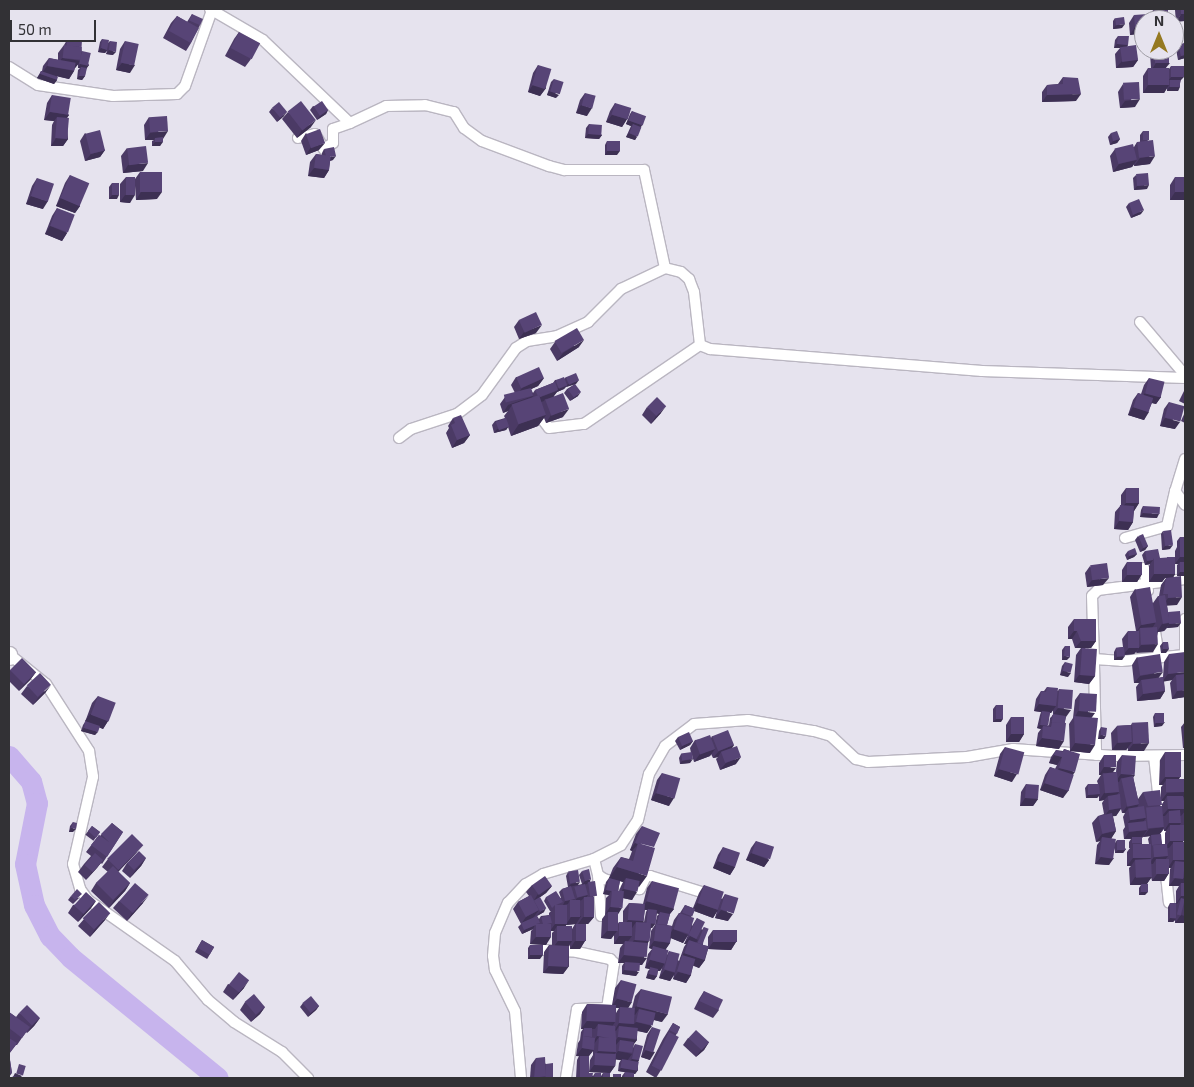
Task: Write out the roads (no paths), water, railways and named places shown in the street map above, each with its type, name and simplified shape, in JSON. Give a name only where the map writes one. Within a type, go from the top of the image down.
[{"type":"street","points":[[9,67],[38,85],[113,96],[177,94],[183,92],[211,9],[263,40],[350,124]]},
{"type":"street","points":[[298,138],[315,134],[324,149],[333,143],[333,129],[350,124],[386,106],[426,104],[454,112],[464,128],[482,141],[549,166],[564,170],[644,170],[665,268]]},
{"type":"street","points":[[399,438],[411,429],[457,414],[475,400],[516,348],[527,341],[557,336],[588,322],[621,289],[665,268],[680,272],[689,279],[694,292],[700,345]]},
{"type":"street","points":[[1140,322],[1185,377]]},
{"type":"street","points":[[700,345],[710,349],[982,371],[1185,377]]},
{"type":"street","points":[[539,415],[549,428],[584,424],[700,345]]},
{"type":"street","points":[[1125,538],[1167,526],[1185,459]]},
{"type":"street","points":[[1175,491],[1185,505]]},
{"type":"street","points":[[1144,568],[1159,656]]},
{"type":"street","points":[[1096,755],[1094,592],[1185,578]]},
{"type":"street","points":[[1185,619],[1185,668]]},
{"type":"street","points":[[9,655],[46,684],[90,751],[93,778],[74,864],[80,889],[88,900],[175,961],[208,1000],[234,1022],[282,1052],[308,1078]]},
{"type":"street","points":[[1094,659],[1121,661],[1184,655]]},
{"type":"street","points":[[521,1078],[515,1011],[495,970],[495,933],[508,902],[526,884],[543,874],[594,860],[612,852],[625,840],[638,820],[647,780],[665,746],[694,724],[748,720],[814,731],[831,736],[856,758],[868,762],[958,758],[1014,749],[1096,755],[1185,755]]},
{"type":"street","points":[[1154,756],[1168,903]]},
{"type":"street","points":[[594,860],[598,875],[601,916]]},
{"type":"street","points":[[598,875],[640,889],[646,876],[650,876],[720,899]]},
{"type":"street","points":[[544,950],[577,952],[610,959],[614,963],[608,1008],[577,1009],[566,1078]]},
{"type":"waterway","points":[[9,756],[31,781],[37,803],[25,864],[34,905],[50,936],[70,957],[218,1078]]}]
